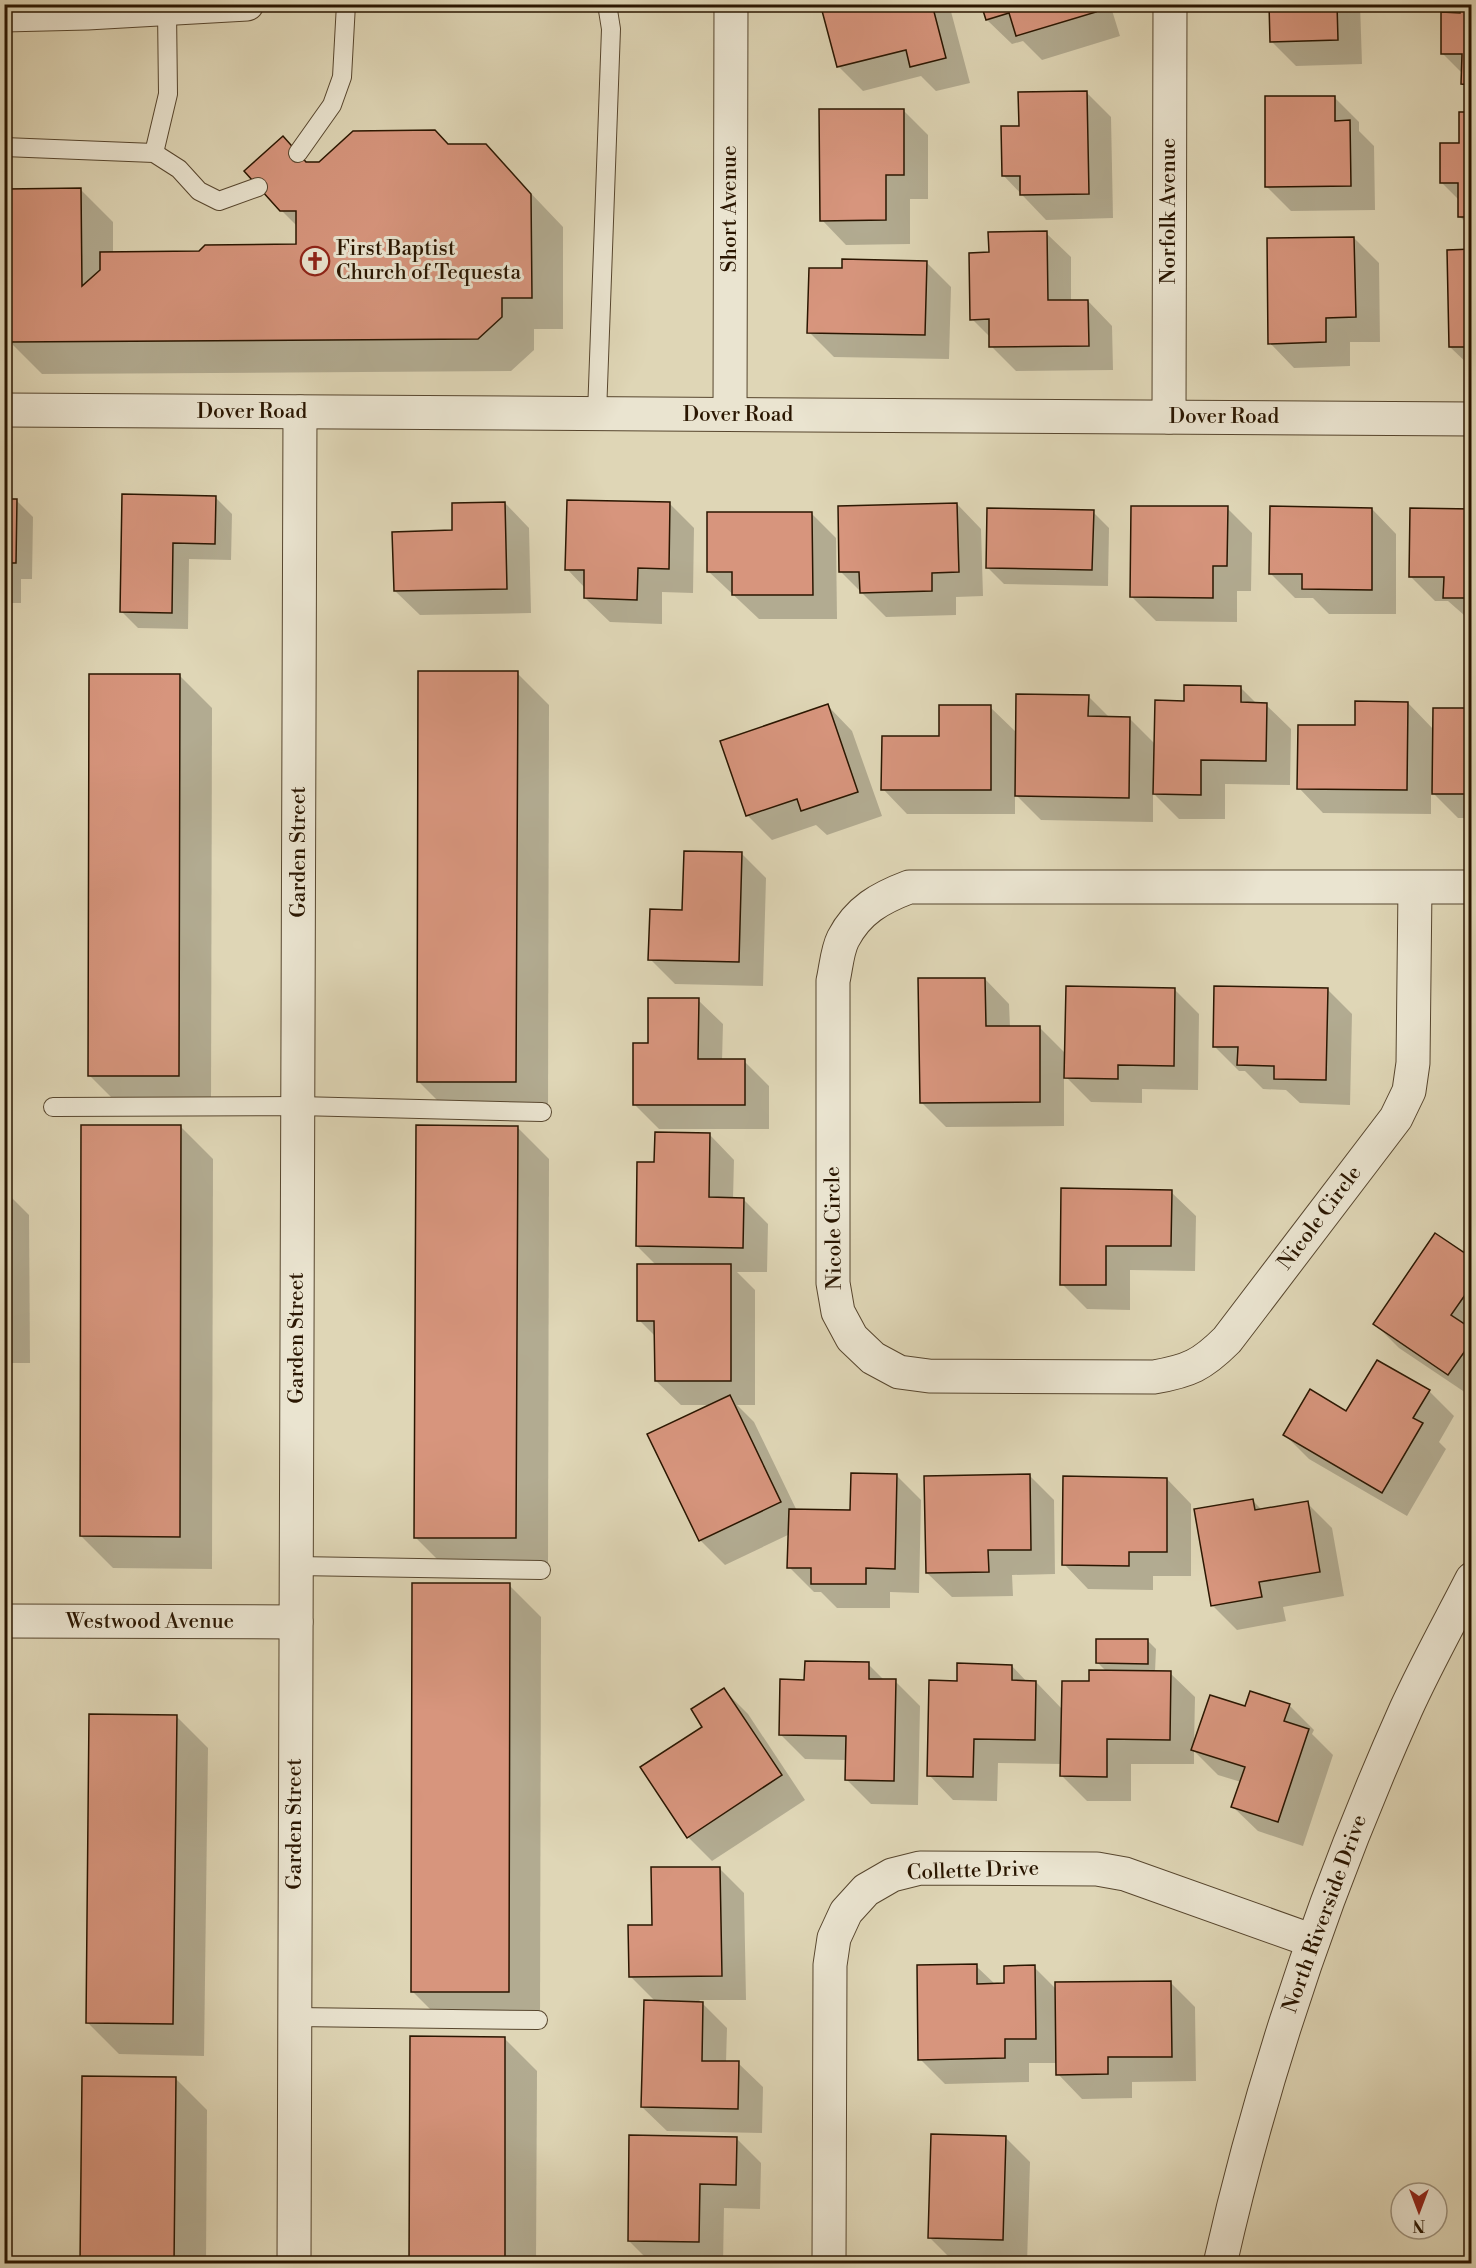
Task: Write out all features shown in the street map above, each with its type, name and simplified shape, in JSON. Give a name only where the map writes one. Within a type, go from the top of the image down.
[{"type":"street","points":[[4,15],[167,10],[247,4]]},
{"type":"street","name":"Short Avenue","points":[[730,414],[731,4]]},
{"type":"street","name":"Norfolk Avenue","points":[[1169,417],[1170,4]]},
{"type":"street","name":"Dover Road","points":[[4,410],[1472,419]]},
{"type":"street","name":"Garden Street","points":[[294,2264],[300,412]]},
{"type":"street","name":"Nicole Circle","points":[[1414,887],[1413,1063],[1409,1091],[1396,1118],[1227,1340],[1209,1358],[1182,1372],[1154,1377],[929,1376],[899,1372],[873,1358],[852,1338],[838,1312],[833,1283],[833,981],[842,941],[858,916],[881,898],[909,887],[1414,887],[1472,887]]},
{"type":"street","name":"North Riverside Drive","points":[[1220,2264],[1237,2187],[1281,2033],[1313,1941],[1349,1845],[1407,1707],[1472,1579]]},
{"type":"street","name":"Westwood Avenue","points":[[4,1621],[296,1622]]},
{"type":"street","name":"Collette Drive","points":[[829,2264],[830,1965],[834,1938],[846,1912],[866,1890],[891,1875],[920,1868],[1097,1869],[1125,1874],[1313,1941]]},
{"type":"lane","points":[[298,153],[332,105],[342,77],[346,4]]},
{"type":"lane","points":[[597,414],[611,29],[607,4]]},
{"type":"lane","points":[[154,153],[168,94],[167,10]]},
{"type":"lane","points":[[4,147],[154,153],[178,169],[199,191],[219,201],[258,186]]},
{"type":"lane","points":[[53,1107],[298,1106],[543,1112]]},
{"type":"lane","points":[[296,1566],[541,1570]]},
{"type":"lane","points":[[295,2017],[538,2020]]},
{"type":"green space","points":[[4,629],[7,629],[5,1118],[4,1117]]},
{"type":"building","points":[[831,4],[932,4],[946,58],[910,67],[906,50],[837,67],[821,7]]},
{"type":"building","points":[[981,4],[1094,4],[1096,12],[1016,36],[1009,13],[986,20]]},
{"type":"building","points":[[1269,4],[1337,4],[1338,40],[1270,42]]},
{"type":"building","points":[[1460,4],[1472,4],[1472,85],[1461,84],[1462,54],[1441,54],[1441,12],[1460,13]]},
{"type":"building","points":[[1087,91],[1089,194],[1020,195],[1020,176],[1002,176],[1001,126],[1019,126],[1018,92]]},
{"type":"building","points":[[1265,96],[1335,96],[1335,121],[1350,120],[1351,186],[1265,187]]},
{"type":"building","points":[[819,109],[904,109],[904,175],[886,175],[886,220],[820,221]]},
{"type":"building","points":[[1459,112],[1472,112],[1472,217],[1458,217],[1458,183],[1440,183],[1440,143],[1459,143]]},
{"type":"building","points":[[435,130],[448,144],[486,144],[531,194],[532,298],[502,298],[502,317],[478,339],[9,342],[7,189],[81,188],[82,286],[100,270],[100,252],[199,251],[205,245],[296,244],[296,211],[280,211],[244,171],[283,136],[306,162],[319,162],[353,131]]},
{"type":"building","points":[[1047,231],[1048,300],[1088,300],[1089,346],[989,347],[989,319],[970,320],[969,253],[989,252],[988,232]]},
{"type":"building","points":[[1354,237],[1356,317],[1326,318],[1326,342],[1268,344],[1267,238]]},
{"type":"building","points":[[1472,249],[1472,347],[1449,347],[1447,250]]},
{"type":"building","points":[[842,259],[927,261],[925,335],[807,333],[809,268],[842,268]]},
{"type":"building","points":[[122,494],[216,496],[215,544],[173,543],[172,613],[120,612]]},
{"type":"building","points":[[4,499],[17,499],[16,563],[5,563],[5,587]]},
{"type":"building","points":[[567,500],[670,502],[669,569],[638,568],[637,600],[584,598],[584,570],[565,570]]},
{"type":"building","points":[[505,502],[507,589],[394,591],[392,532],[452,530],[452,503]]},
{"type":"building","points":[[957,503],[959,572],[932,573],[932,591],[860,593],[859,572],[839,572],[838,506]]},
{"type":"building","points":[[1131,506],[1228,506],[1227,566],[1213,566],[1213,598],[1130,597]]},
{"type":"building","points":[[1270,506],[1372,508],[1372,590],[1302,589],[1302,574],[1269,574]]},
{"type":"building","points":[[987,508],[1094,510],[1092,570],[986,568]]},
{"type":"building","points":[[1410,508],[1472,509],[1472,598],[1443,598],[1444,577],[1409,577]]},
{"type":"building","points":[[707,512],[812,512],[813,595],[732,595],[732,572],[707,572]]},
{"type":"building","points":[[418,671],[518,671],[516,1082],[417,1082]]},
{"type":"building","points":[[89,674],[180,674],[179,1076],[88,1076]]},
{"type":"building","points":[[1184,685],[1241,686],[1241,702],[1267,703],[1266,761],[1201,760],[1201,795],[1153,794],[1155,700],[1184,701]]},
{"type":"building","points":[[1016,694],[1089,695],[1088,716],[1130,717],[1129,798],[1015,796]]},
{"type":"building","points":[[1355,701],[1408,702],[1407,790],[1297,789],[1298,725],[1355,725]]},
{"type":"building","points":[[828,704],[858,792],[801,811],[797,799],[746,816],[720,741]]},
{"type":"building","points":[[939,705],[991,705],[991,790],[881,790],[882,736],[939,736]]},
{"type":"building","points":[[1433,708],[1472,708],[1472,794],[1432,794]]},
{"type":"building","points":[[684,851],[742,852],[739,962],[648,960],[650,909],[682,910]]},
{"type":"building","points":[[918,978],[985,978],[986,1026],[1040,1026],[1040,1102],[920,1103]]},
{"type":"building","points":[[1066,986],[1175,988],[1174,1066],[1118,1065],[1118,1079],[1064,1078]]},
{"type":"building","points":[[1214,986],[1328,988],[1326,1080],[1274,1079],[1274,1066],[1237,1065],[1238,1047],[1213,1047]]},
{"type":"building","points":[[648,998],[699,998],[698,1059],[745,1059],[745,1105],[633,1105],[633,1043],[648,1043]]},
{"type":"building","points":[[81,1125],[181,1125],[180,1537],[80,1536]]},
{"type":"building","points":[[416,1125],[518,1126],[516,1538],[414,1538]]},
{"type":"building","points":[[655,1132],[710,1133],[709,1197],[744,1198],[743,1248],[636,1246],[637,1162],[654,1162]]},
{"type":"building","points":[[1061,1188],[1172,1190],[1171,1246],[1106,1246],[1106,1285],[1060,1285]]},
{"type":"building","points":[[1435,1233],[1472,1258],[1472,1285],[1451,1315],[1472,1329],[1472,1341],[1448,1375],[1373,1324]]},
{"type":"building","points":[[637,1264],[731,1264],[731,1381],[655,1381],[654,1321],[637,1321]]},
{"type":"building","points":[[1377,1360],[1430,1390],[1413,1418],[1423,1423],[1382,1493],[1283,1435],[1310,1389],[1346,1411]]},
{"type":"building","points":[[730,1395],[781,1502],[699,1541],[647,1434]]},
{"type":"building","points":[[851,1473],[897,1474],[895,1569],[866,1568],[866,1584],[811,1584],[811,1568],[787,1568],[789,1509],[850,1510]]},
{"type":"building","points":[[1030,1474],[1031,1550],[988,1550],[989,1572],[926,1573],[924,1476]]},
{"type":"building","points":[[1063,1476],[1167,1478],[1167,1552],[1129,1552],[1129,1566],[1062,1565]]},
{"type":"building","points":[[1253,1499],[1255,1510],[1308,1501],[1320,1572],[1259,1582],[1262,1597],[1211,1606],[1194,1509]]},
{"type":"building","points":[[412,1583],[510,1583],[509,1992],[411,1992]]},
{"type":"building","points":[[1096,1639],[1148,1639],[1148,1664],[1096,1663]]},
{"type":"building","points":[[805,1661],[869,1662],[869,1679],[896,1679],[894,1781],[845,1780],[846,1736],[779,1735],[780,1679],[804,1680]]},
{"type":"building","points":[[957,1663],[1012,1665],[1012,1680],[1036,1681],[1035,1740],[974,1739],[973,1777],[927,1776],[929,1680],[957,1681]]},
{"type":"building","points":[[1089,1670],[1171,1671],[1170,1740],[1107,1739],[1107,1777],[1060,1776],[1062,1681],[1089,1681]]},
{"type":"building","points":[[724,1688],[782,1775],[687,1838],[640,1767],[702,1727],[691,1709]]},
{"type":"building","points":[[1250,1691],[1290,1704],[1284,1721],[1309,1729],[1278,1822],[1231,1807],[1245,1767],[1191,1750],[1210,1695],[1245,1706]]},
{"type":"building","points":[[89,1714],[177,1715],[173,2024],[86,2023]]},
{"type":"building","points":[[651,1867],[720,1867],[722,1976],[629,1977],[628,1925],[652,1925]]},
{"type":"building","points":[[977,1964],[977,1984],[1004,1983],[1004,1966],[1035,1965],[1036,2039],[1005,2039],[1005,2058],[918,2060],[917,1965]]},
{"type":"building","points":[[1171,1981],[1172,2057],[1108,2057],[1108,2074],[1056,2075],[1055,1982]]},
{"type":"building","points":[[644,2000],[703,2002],[702,2061],[739,2061],[738,2109],[641,2107]]},
{"type":"building","points":[[410,2036],[505,2037],[505,2264],[409,2264]]},
{"type":"building","points":[[82,2076],[176,2077],[174,2264],[80,2264]]},
{"type":"building","points":[[931,2134],[1006,2136],[1003,2240],[928,2238]]},
{"type":"building","points":[[629,2135],[737,2137],[736,2185],[700,2184],[699,2242],[628,2241]]},
{"type":"place","name":"First Baptist Church of Tequesta","points":[[315,261]]}]
